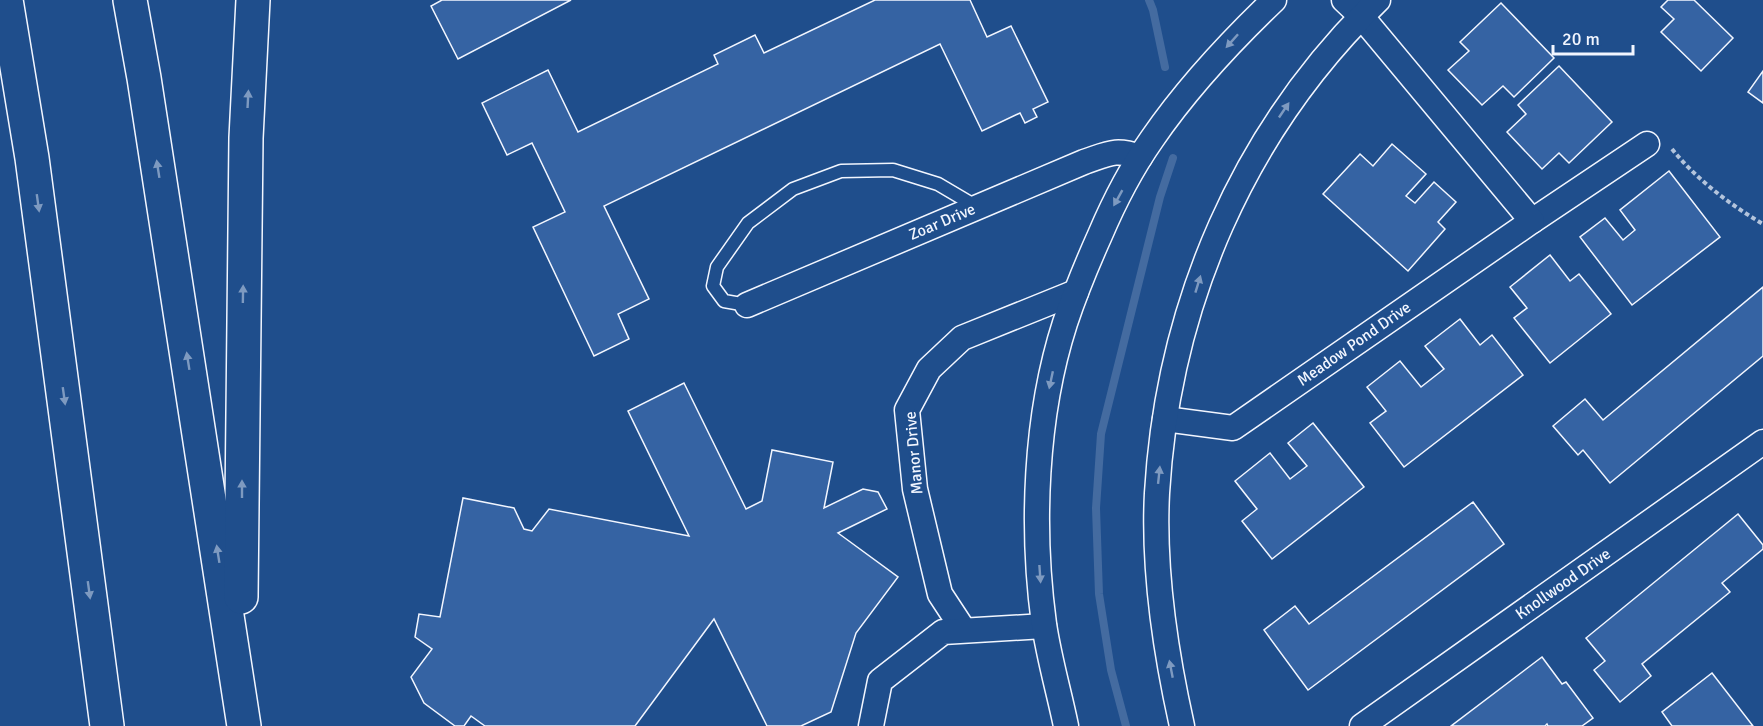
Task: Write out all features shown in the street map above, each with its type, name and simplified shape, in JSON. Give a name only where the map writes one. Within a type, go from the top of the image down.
[{"type":"highway","points":[[6,0],[32,158],[107,726]]},
{"type":"highway","points":[[130,0],[242,710]]},
{"type":"highway","points":[[242,710],[246,138],[253,0]]},
{"type":"highway","points":[[0,37],[32,158]]},
{"type":"street","points":[[1066,726],[1044,626],[1037,509],[1041,447],[1050,385],[1064,325],[1111,209],[1140,157],[1186,92],[1240,32],[1274,0]]},
{"type":"street","points":[[1182,726],[1164,633],[1157,553],[1157,493],[1165,419],[1178,354],[1200,277],[1223,219],[1241,183],[1282,112],[1361,5],[1532,221]]},
{"type":"street","name":"Meadow Pond Drive","points":[[1165,419],[1233,428],[1647,144]]},
{"type":"street","name":"Zoar Drive","points":[[747,305],[1084,162],[1114,152],[1125,152],[1140,157]]},
{"type":"street","name":"Manor Drive","points":[[963,629],[940,594],[915,489],[908,410],[928,369],[962,338],[1076,292]]},
{"type":"street","name":"Knollwood Drive","points":[[1362,726],[1763,442]]},
{"type":"street","points":[[871,726],[880,681],[943,632],[963,629],[1044,626]]},
{"type":"lane","points":[[747,305],[724,301],[713,286],[717,267],[748,223],[793,189],[841,171],[893,171],[938,184],[978,207]]},
{"type":"path","points":[[1671,148],[1684,163],[1722,197],[1763,224]]},
{"type":"building","points":[[442,0],[571,0],[458,59],[431,6]]},
{"type":"building","points":[[875,0],[970,0],[987,37],[1011,26],[1048,102],[1033,109],[1037,117],[1025,123],[1020,113],[982,131],[940,44],[604,206],[649,299],[618,314],[629,339],[594,356],[533,227],[565,212],[532,143],[507,155],[482,103],[548,70],[578,132],[718,64],[714,55],[755,35],[764,53]]},
{"type":"building","points":[[1668,0],[1694,0],[1733,38],[1701,71],[1661,32],[1674,19],[1661,7]]},
{"type":"building","points":[[1501,3],[1554,58],[1514,97],[1503,86],[1482,105],[1448,70],[1469,51],[1460,42]]},
{"type":"building","points":[[1559,66],[1612,122],[1569,163],[1559,153],[1542,169],[1507,132],[1526,114],[1518,105]]},
{"type":"building","points":[[1763,71],[1763,103],[1748,92]]},
{"type":"building","points":[[1392,144],[1426,174],[1406,196],[1415,203],[1434,182],[1456,202],[1438,222],[1445,229],[1408,271],[1323,194],[1360,154],[1373,166]]},
{"type":"building","points":[[1669,171],[1720,237],[1632,305],[1580,237],[1605,218],[1623,240],[1635,230],[1620,210]]},
{"type":"building","points":[[1550,255],[1570,281],[1579,274],[1611,314],[1550,363],[1514,318],[1527,308],[1510,287]]},
{"type":"building","points":[[1763,287],[1763,356],[1610,483],[1583,450],[1578,455],[1553,426],[1585,399],[1603,420]]},
{"type":"building","points":[[1460,319],[1480,345],[1492,335],[1523,375],[1404,467],[1370,423],[1386,411],[1367,387],[1400,361],[1421,387],[1444,369],[1425,346]]},
{"type":"building","points":[[684,383],[746,509],[762,501],[772,450],[833,462],[824,508],[863,489],[878,492],[887,509],[838,533],[898,577],[856,633],[831,712],[801,726],[767,726],[714,619],[635,726],[485,726],[471,716],[464,726],[455,726],[424,703],[411,677],[432,649],[415,637],[419,614],[440,617],[463,498],[514,508],[524,529],[532,531],[549,509],[689,536],[628,411]]},
{"type":"building","points":[[1313,423],[1364,487],[1272,559],[1242,521],[1257,509],[1235,481],[1270,453],[1290,479],[1307,466],[1288,443]]},
{"type":"building","points":[[1473,502],[1504,544],[1308,690],[1264,630],[1295,606],[1309,624]]},
{"type":"building","points":[[1738,514],[1763,545],[1763,549],[1722,583],[1730,592],[1642,664],[1651,676],[1620,702],[1594,670],[1605,661],[1586,638]]},
{"type":"building","points":[[1542,657],[1562,684],[1566,682],[1593,718],[1582,726],[1548,726],[1547,724],[1545,726],[1451,726]]},
{"type":"building","points":[[1712,673],[1753,726],[1672,726],[1662,712]]},
{"type":"waterway","points":[[1149,0],[1165,67]]},
{"type":"waterway","points":[[1126,726],[1111,670],[1099,594],[1096,508],[1101,434],[1160,197],[1173,158]]}]
